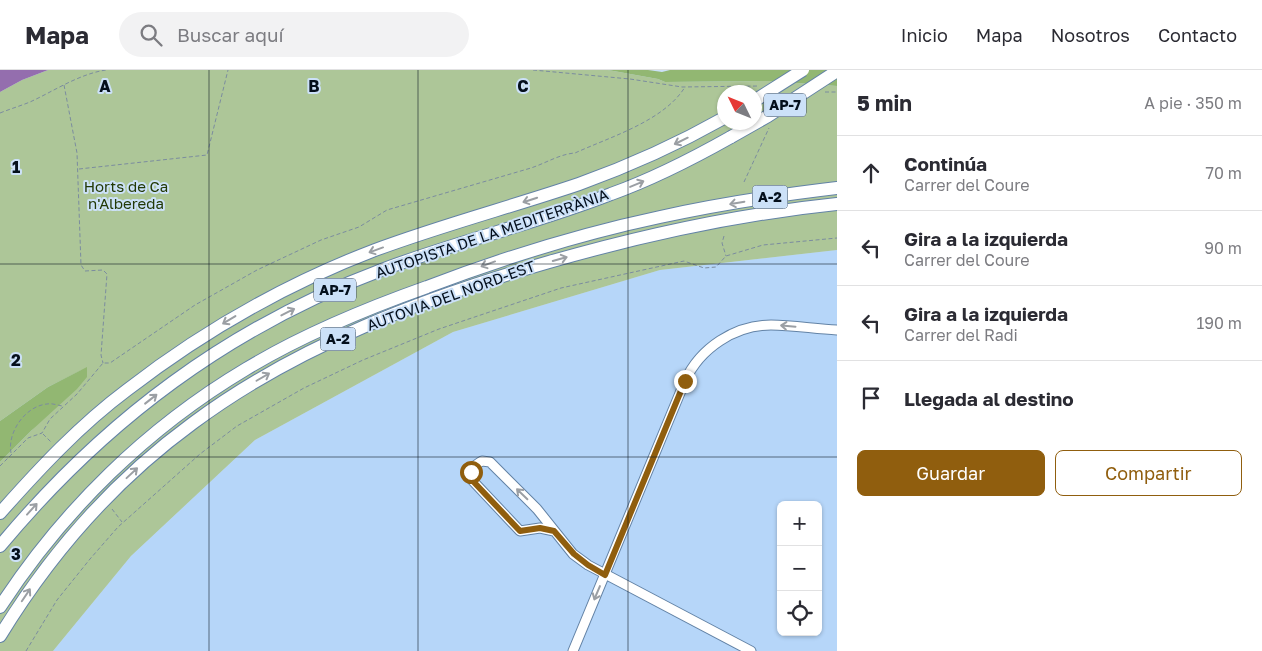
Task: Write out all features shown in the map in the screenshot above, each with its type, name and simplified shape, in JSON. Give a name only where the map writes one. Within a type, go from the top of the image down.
[{"type":"highway","name":"AP-7","points":[[762,96],[803,70]]},
{"type":"highway","name":"AUTOPISTA DE LA MEDITERRÀNIA","points":[[0,546],[62,476],[109,432],[183,375],[247,334],[328,292],[382,270],[613,194],[699,155],[783,107],[837,71]]},
{"type":"highway","name":"AUTOPISTA DE LA MEDITERRÀNIA","points":[[0,512],[76,434],[126,391],[206,334],[260,303],[324,271],[376,250],[606,174],[673,145],[717,122]]},
{"type":"highway","name":"AUTOVIA DEL NORD-EST","points":[[0,607],[20,576],[58,528],[121,462],[202,398],[247,368],[293,344],[391,300],[486,264],[602,230],[700,209],[837,188]]},
{"type":"highway","name":"AUTOVIA DEL NORD-EST","points":[[0,636],[28,592],[50,563],[96,509],[133,472],[192,423],[252,383],[299,358],[351,333],[429,301],[498,277],[603,246],[702,224],[837,204]]},
{"type":"street","points":[[573,651],[688,376],[694,366],[706,352],[723,339],[756,326],[771,325],[837,330]]},
{"type":"street","points":[[554,531],[540,528],[520,531],[471,479],[473,466],[482,461],[490,462],[537,508],[574,554],[588,565],[751,651]]},
{"type":"street","points":[[532,529],[537,520],[537,508]]},
{"type":"path","points":[[0,113],[30,102],[96,71],[106,70]]},
{"type":"path","points":[[78,169],[207,155],[228,70]]},
{"type":"path","points":[[533,70],[630,79],[685,87]]},
{"type":"path","points":[[64,85],[77,153],[81,265],[85,271],[103,270],[107,274],[101,355],[103,364]]},
{"type":"path","points":[[744,182],[765,133],[770,126]]},
{"type":"path","points":[[724,236],[722,243],[726,256]]},
{"type":"path","points":[[26,651],[57,600],[90,559],[123,523],[200,454],[237,426],[304,388],[363,360],[439,329],[561,288],[684,261],[704,268],[716,266],[726,256],[764,245],[837,238]]},
{"type":"path","points":[[11,455],[9,444],[11,436],[26,415],[49,403],[63,406]]},
{"type":"path","points":[[42,433],[51,442]]},
{"type":"path","points":[[112,509],[123,523]]},
{"type":"shaded area","points":[[0,70],[48,70],[22,80],[0,92]]},
{"type":"shaded area","points":[[837,250],[837,651],[53,651],[131,556],[255,440],[453,332],[660,270]]},
{"type":"green space","name":"Horts de Ca n'Albereda","points":[[48,70],[608,70],[665,82],[771,81],[837,86],[837,250],[660,270],[453,332],[255,440],[131,556],[53,651],[0,651],[0,462],[32,430],[82,370],[48,387],[0,421],[0,92],[22,80]]},
{"type":"green space","points":[[608,70],[662,72],[670,70],[837,70],[837,86],[771,81],[665,82]]},
{"type":"green space","points":[[87,367],[87,377],[77,389],[0,462],[0,421],[48,387]]},
{"type":"route","points":[[471,472],[471,479],[520,531],[540,528],[554,531],[574,554],[605,575],[685,381]]}]
